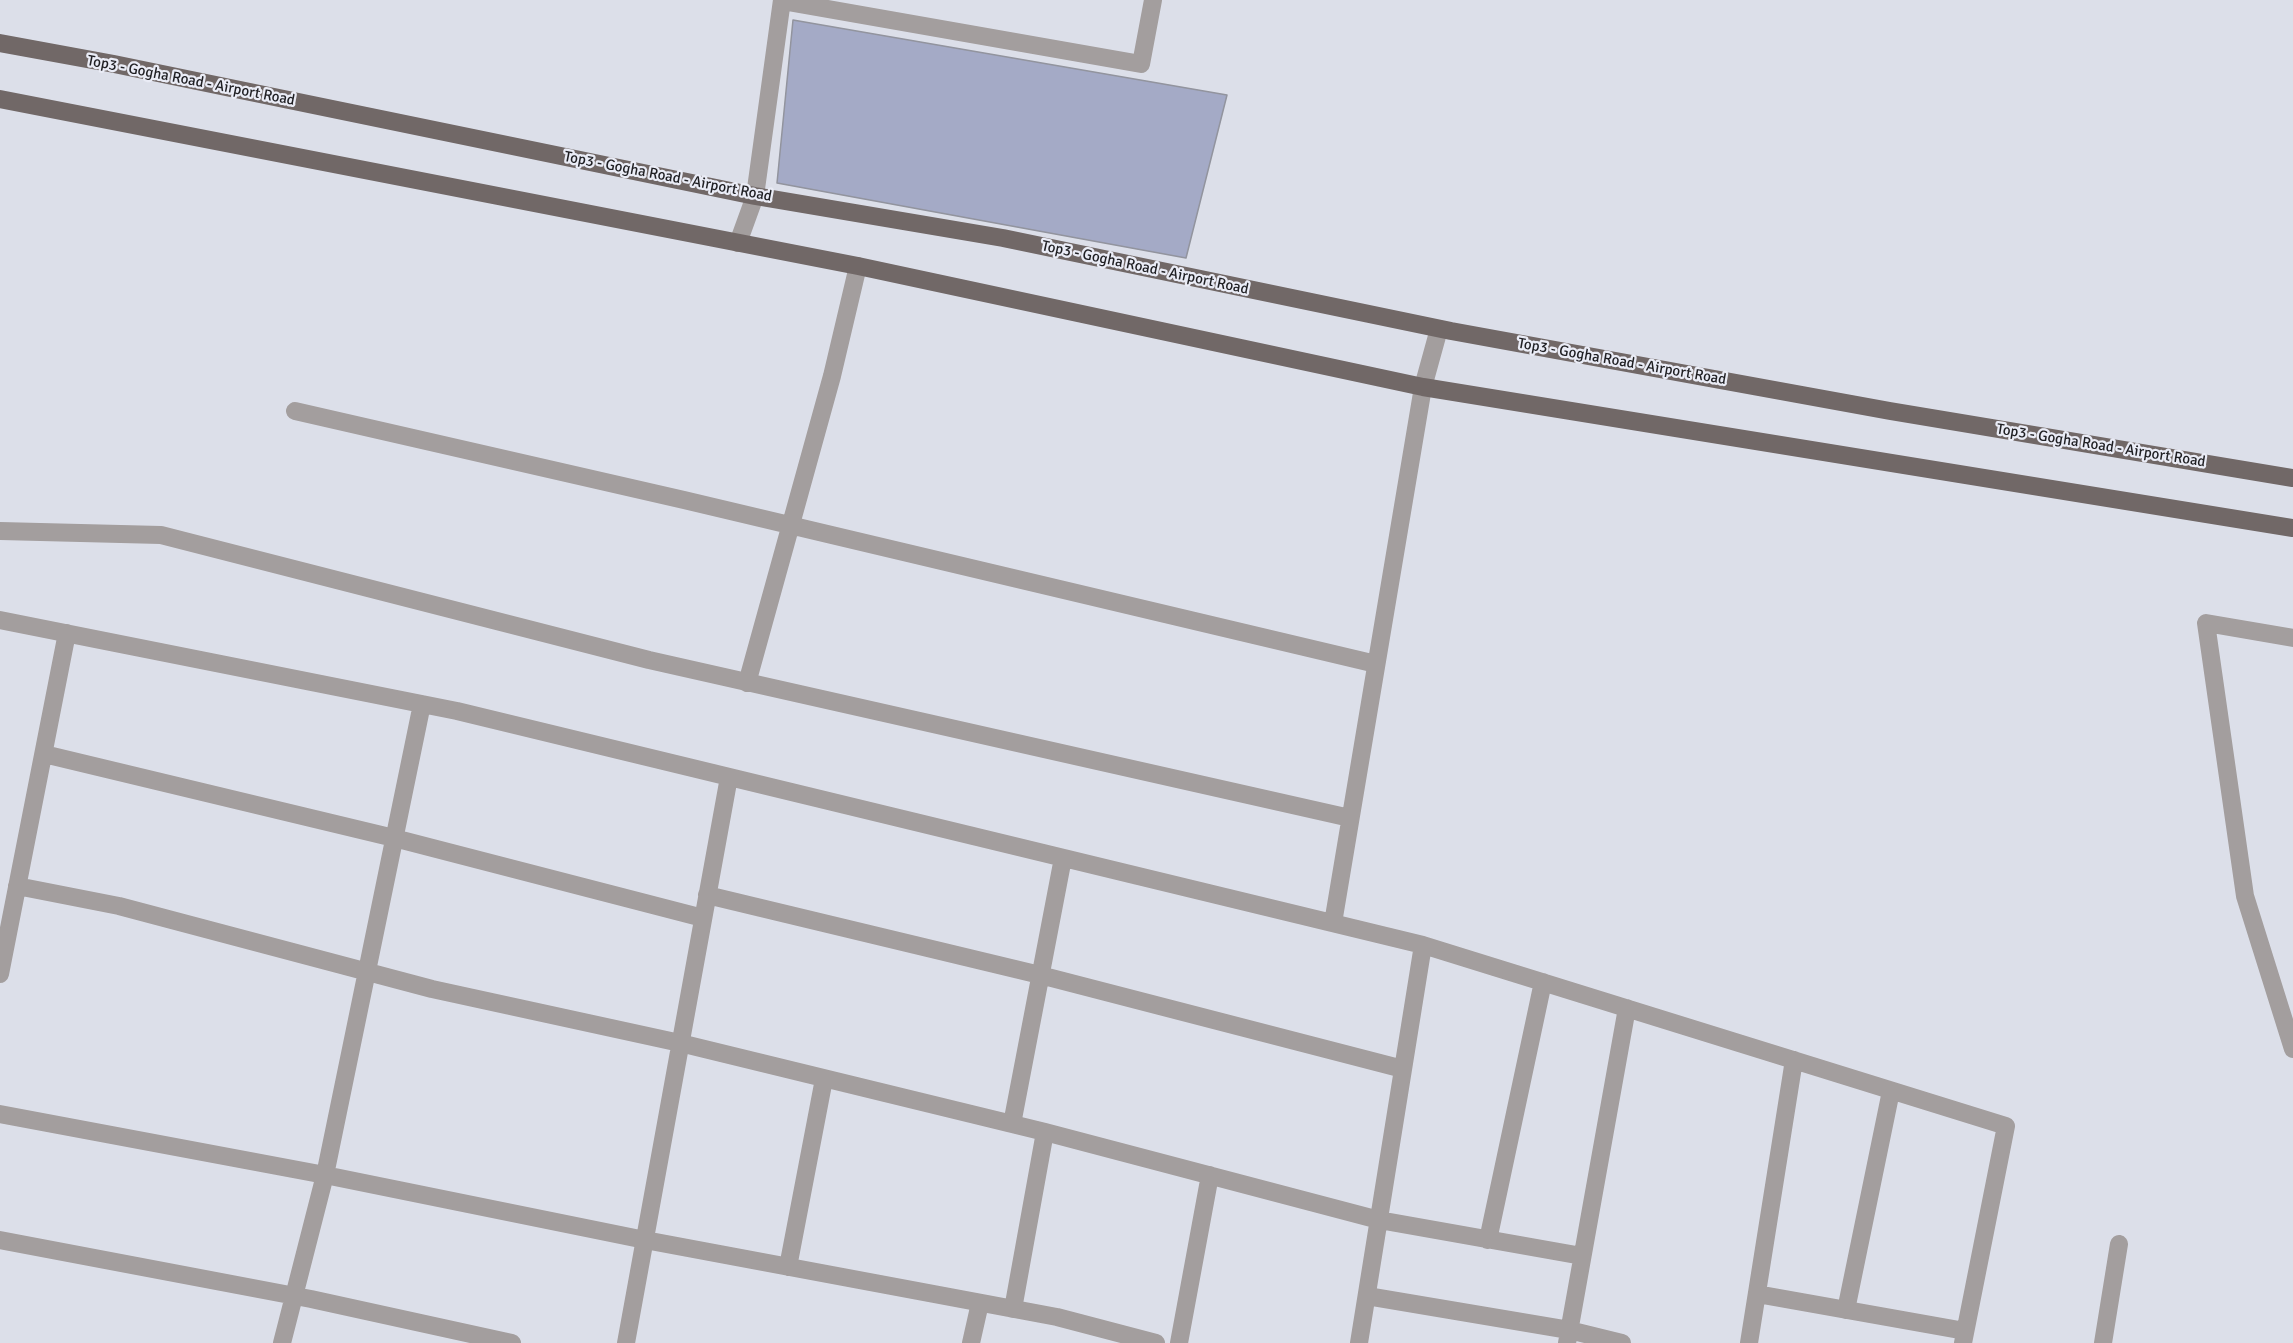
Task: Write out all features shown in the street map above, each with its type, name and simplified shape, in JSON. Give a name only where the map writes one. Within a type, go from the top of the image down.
[{"type":"main road","name":"Top3 - Gogha Road - Airport Road","points":[[0,43],[114,64],[755,196],[1003,238],[1439,329],[1890,411],[2293,478]]},
{"type":"main road","points":[[0,99],[858,266],[1423,387],[2293,528]]},
{"type":"street","points":[[738,243],[755,196],[782,1],[1141,64],[1153,0]]},
{"type":"street","points":[[747,682],[832,376],[858,266]]},
{"type":"street","points":[[1333,923],[1423,387],[1439,329]]},
{"type":"street","points":[[296,411],[791,525],[1376,664]]},
{"type":"street","points":[[0,531],[161,535],[650,660],[1350,818]]},
{"type":"street","points":[[0,620],[422,704],[1424,945],[2006,1126],[1964,1337],[1846,1310],[1757,1294]]},
{"type":"street","points":[[2293,638],[2206,623],[2245,896],[2293,1049]]},
{"type":"street","points":[[0,974],[68,633]]},
{"type":"street","points":[[282,1343],[326,1175],[422,704]]},
{"type":"street","points":[[44,754],[394,838],[703,918]]},
{"type":"street","points":[[626,1343],[729,777]]},
{"type":"street","points":[[1012,1124],[1063,858]]},
{"type":"street","points":[[17,886],[119,906],[432,989],[680,1043],[1045,1132],[1379,1220],[1582,1256]]},
{"type":"street","points":[[707,895],[1040,975],[1403,1068]]},
{"type":"street","points":[[1359,1343],[1424,945]]},
{"type":"street","points":[[1488,1240],[1543,982]]},
{"type":"street","points":[[1568,1336],[1627,1008]]},
{"type":"street","points":[[1749,1343],[1794,1060]]},
{"type":"street","points":[[788,1267],[824,1079]]},
{"type":"street","points":[[1846,1310],[1891,1091]]},
{"type":"street","points":[[0,1113],[326,1175],[645,1240],[1057,1317],[1156,1343]]},
{"type":"street","points":[[1013,1309],[1045,1132]]},
{"type":"street","points":[[1179,1343],[1210,1175]]},
{"type":"street","points":[[0,1240],[294,1296],[512,1343]]},
{"type":"street","points":[[2103,1343],[2119,1244]]},
{"type":"street","points":[[1367,1296],[1568,1336],[1622,1343]]},
{"type":"street","points":[[971,1343],[980,1303]]},
{"type":"building","points":[[793,20],[1227,95],[1186,258],[777,183]]}]
